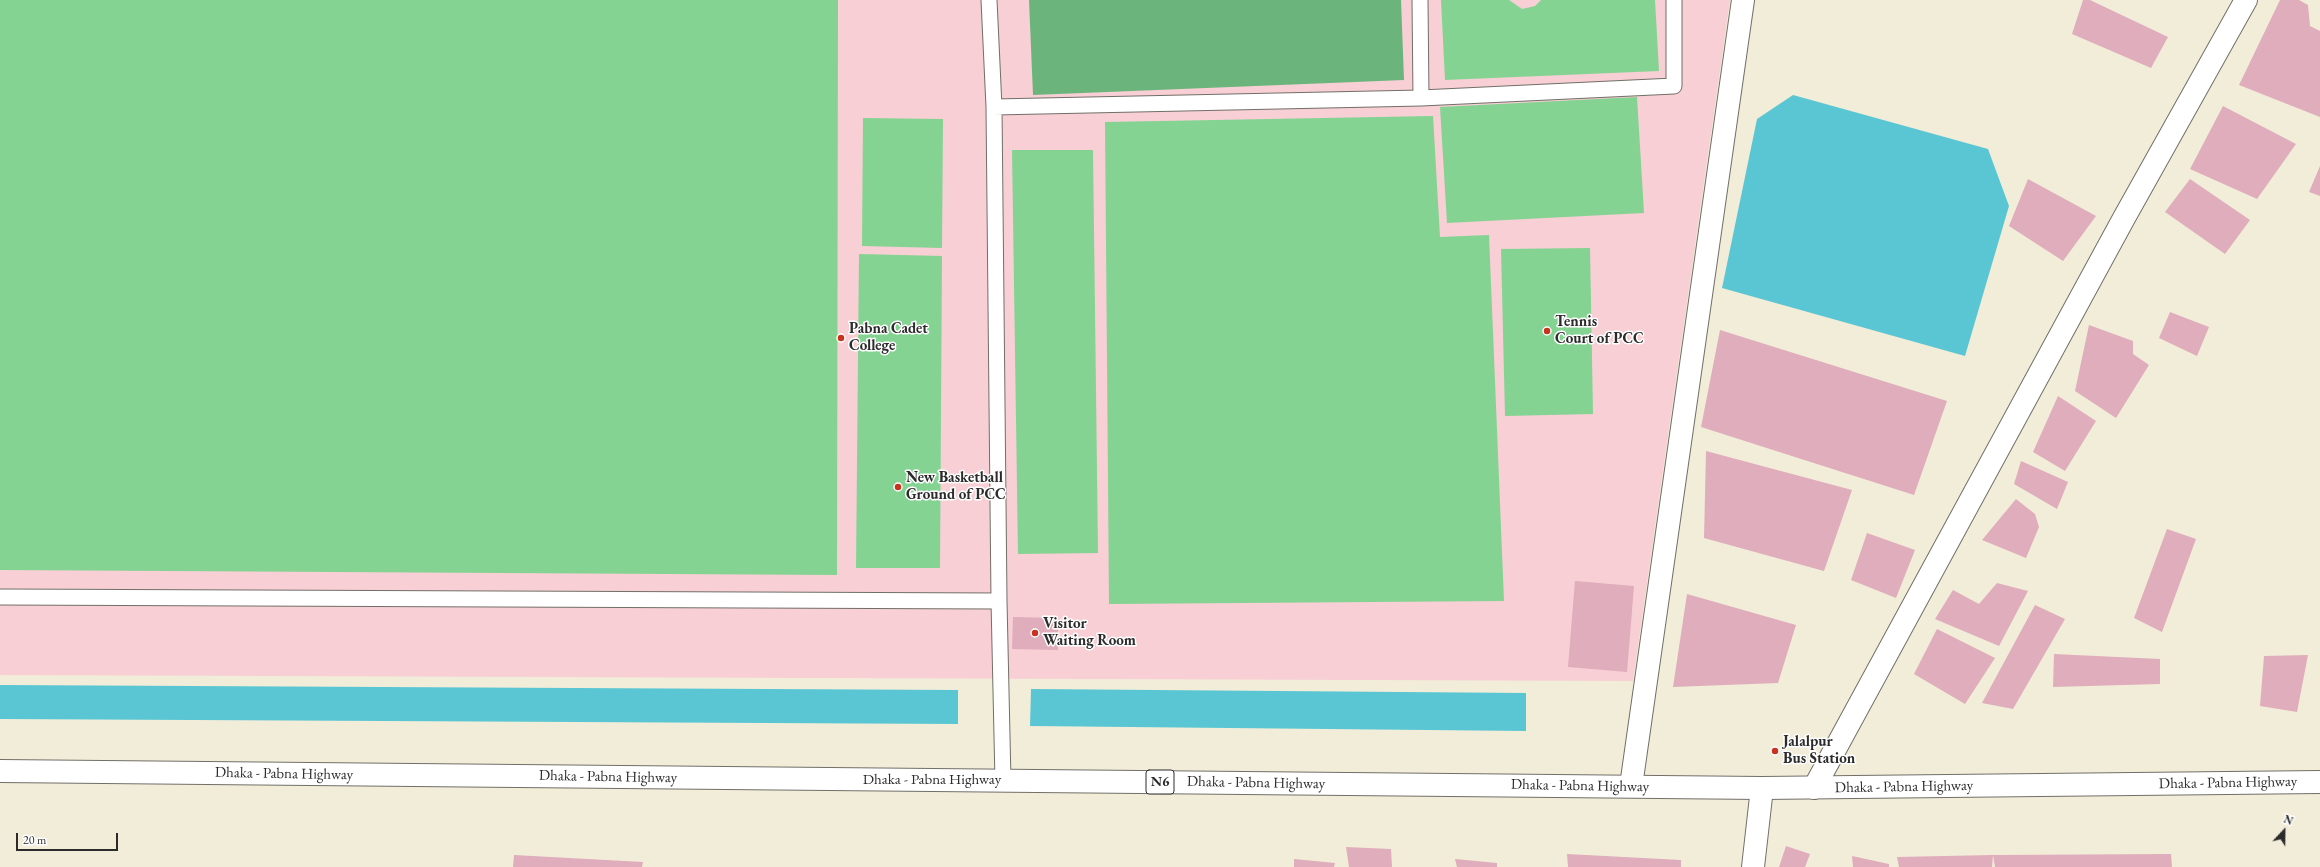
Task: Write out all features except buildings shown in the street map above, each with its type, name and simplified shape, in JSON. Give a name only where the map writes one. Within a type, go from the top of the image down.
[{"type":"main road","points":[[1632,786],[1743,0]]},
{"type":"main road","points":[[1814,788],[2124,218],[2246,0]]},
{"type":"main road","name":"Dhaka - Pabna Highway","points":[[0,770],[1762,788],[2320,782]]},
{"type":"main road","points":[[1753,867],[1762,788]]},
{"type":"lane","points":[[989,0],[994,107],[998,601],[1003,781]]},
{"type":"lane","points":[[1420,0],[1421,98]]},
{"type":"lane","points":[[994,107],[1421,98],[1674,86],[1674,0]]},
{"type":"lane","points":[[0,597],[998,601]]},
{"type":"shaded area","name":"Pabna Cadet College","points":[[0,0],[1730,0],[1633,681],[0,675]]},
{"type":"green space","points":[[0,0],[838,0],[837,575],[0,570]]},
{"type":"green space","points":[[1029,0],[1401,0],[1404,80],[1033,95]]},
{"type":"green space","points":[[1441,0],[1509,0],[1522,9],[1535,6],[1541,0],[1655,0],[1659,71],[1445,80]]},
{"type":"green space","points":[[1637,97],[1644,213],[1447,223],[1440,107]]},
{"type":"green space","points":[[1433,116],[1440,237],[1489,235],[1504,601],[1109,604],[1105,122]]},
{"type":"green space","points":[[863,118],[943,119],[942,248],[862,246]]},
{"type":"green space","points":[[1012,150],[1093,150],[1098,553],[1018,554]]},
{"type":"green space","name":"Tennis Court of PCC","points":[[1590,248],[1593,414],[1505,416],[1501,249]]},
{"type":"green space","points":[[859,254],[942,256],[940,568],[856,568]]},
{"type":"water","points":[[1793,95],[1988,149],[2009,206],[1965,356],[1722,288],[1757,119]]},
{"type":"water","points":[[0,685],[958,690],[958,724],[0,719]]},
{"type":"water","points":[[1031,689],[1526,693],[1526,731],[1030,726]]},
{"type":"place","name":"Tennis Court of PCC","points":[[1547,331]]},
{"type":"place","name":"Pabna Cadet College","points":[[841,338]]},
{"type":"place","name":"New Basketball Ground of PCC","points":[[898,487]]},
{"type":"place","name":"Visitor Waiting Room","points":[[1035,633]]},
{"type":"place","name":"Jalalpur Bus Station","points":[[1775,751]]}]
